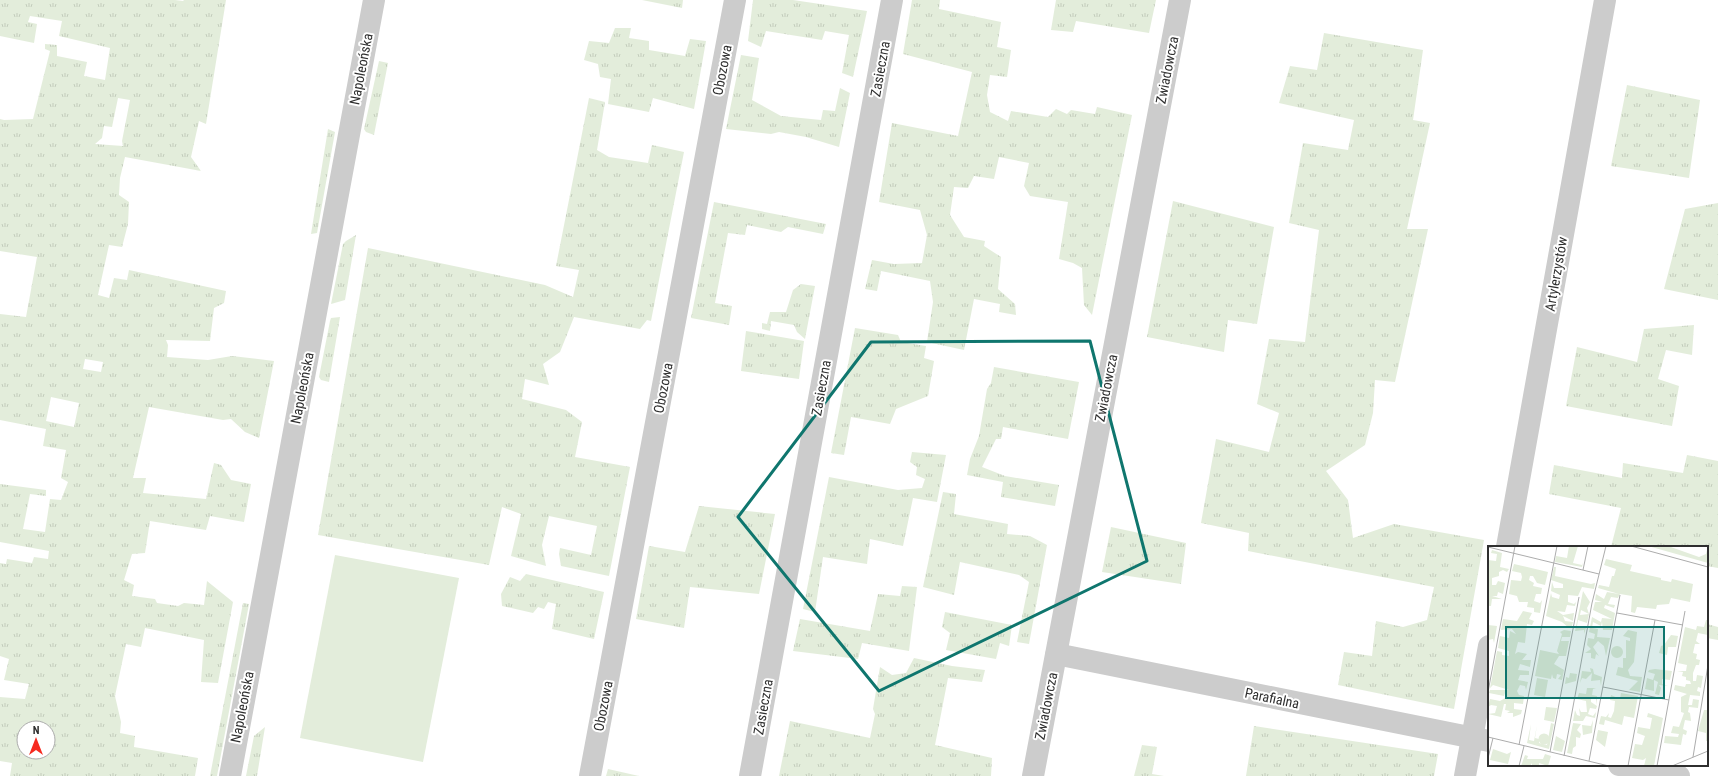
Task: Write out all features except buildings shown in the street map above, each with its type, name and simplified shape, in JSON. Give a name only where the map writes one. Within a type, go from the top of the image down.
[{"type":"street","name":"Napoleońska","points":[[230,776],[374,0]]},
{"type":"street","name":"Obozowa","points":[[590,776],[736,0]]},
{"type":"street","name":"Zasieczna","points":[[750,776],[892,0]]},
{"type":"street","name":"Zwiadowcza","points":[[1033,776],[1180,0]]},
{"type":"street","name":"Artylerzystów","points":[[1507,546],[1605,0]]},
{"type":"street","name":"Parafialna","points":[[1056,654],[1481,740]]},
{"type":"street","points":[[1465,776],[1481,740],[1488,658]]},
{"type":"street","points":[[1624,766],[1679,776]]},
{"type":"highlighted area","points":[[1090,341],[1147,561],[879,691],[738,517],[871,342]]},
{"type":"green space","points":[[0,0],[226,0],[206,124],[199,121],[191,157],[201,171],[125,157],[120,178],[119,195],[129,202],[128,224],[122,247],[109,245],[98,295],[109,298],[114,278],[127,280],[129,270],[226,291],[224,303],[214,308],[210,341],[166,340],[168,345],[167,357],[208,360],[232,356],[274,361],[259,438],[245,432],[231,419],[223,420],[149,407],[133,478],[146,478],[143,493],[206,499],[214,463],[221,465],[231,480],[251,484],[244,522],[210,516],[206,530],[150,521],[145,553],[132,554],[124,580],[134,585],[132,596],[155,599],[157,603],[178,606],[184,603],[204,605],[207,581],[233,602],[218,683],[201,682],[204,640],[145,628],[141,647],[126,644],[115,696],[121,722],[120,733],[135,736],[134,747],[198,758],[195,776],[10,776],[12,763],[0,761],[0,697],[25,699],[29,684],[4,680],[9,659],[0,656],[0,563],[6,564],[7,559],[32,563],[34,557],[48,559],[49,551],[0,542],[0,484],[46,490],[46,496],[30,494],[23,529],[45,532],[50,499],[61,500],[68,482],[61,478],[66,450],[43,446],[46,429],[0,420],[0,314],[26,317],[37,257],[0,251],[0,119],[33,119],[50,51],[45,49],[45,44],[57,45],[57,56],[87,62],[84,76],[105,80],[110,48],[59,36],[62,21],[30,16],[28,22],[37,24],[34,43],[0,36]],"holes":[[[118,98],[130,100],[122,141],[123,146],[95,144],[102,138],[104,126],[112,127]],[[85,359],[103,362],[101,372],[83,369]],[[51,397],[79,403],[74,427],[46,421]]]},
{"type":"green space","points":[[642,0],[683,0],[682,8]]},
{"type":"green space","points":[[753,0],[793,0],[867,11],[853,77],[842,73],[849,35],[825,31],[822,40],[766,31],[761,47],[748,41]]},
{"type":"green space","points":[[912,0],[940,0],[939,9],[1001,22],[997,47],[1011,50],[1007,77],[990,75],[987,95],[990,112],[1008,121],[1011,111],[1048,117],[1056,109],[1067,114],[1071,110],[1095,114],[1097,107],[1132,115],[1092,315],[1084,305],[1082,268],[1073,263],[1059,259],[1068,202],[1030,196],[1024,186],[1029,163],[999,157],[994,179],[974,176],[968,188],[954,187],[950,215],[964,237],[985,241],[984,246],[1001,257],[998,289],[1015,304],[1016,315],[999,312],[1000,304],[974,299],[964,350],[927,342],[933,302],[930,281],[881,271],[877,291],[865,289],[872,260],[894,264],[922,263],[927,235],[920,210],[879,202],[892,123],[958,136],[972,72],[903,54]]},
{"type":"green space","points":[[1056,0],[1156,0],[1149,33],[1076,21],[1073,32],[1051,30]]},
{"type":"green space","points":[[615,28],[631,28],[629,38],[649,41],[649,50],[685,56],[690,39],[706,41],[694,109],[653,98],[649,112],[608,104],[611,79],[600,77],[598,64],[584,60],[589,41],[609,43]]},
{"type":"green space","points":[[1324,33],[1423,50],[1413,120],[1430,123],[1407,229],[1428,229],[1395,382],[1375,380],[1373,413],[1365,445],[1326,471],[1348,500],[1353,538],[1394,524],[1484,540],[1454,709],[1338,685],[1344,652],[1372,656],[1376,621],[1403,627],[1427,620],[1434,587],[1248,551],[1249,533],[1201,523],[1216,439],[1269,452],[1279,413],[1257,404],[1269,339],[1305,342],[1319,230],[1289,223],[1303,143],[1348,150],[1354,120],[1279,103],[1290,66],[1317,70]]},
{"type":"green space","points":[[741,55],[759,58],[752,100],[781,116],[821,120],[823,110],[835,111],[840,88],[850,93],[839,147],[806,137],[779,132],[771,134],[726,129]]},
{"type":"green space","points":[[379,61],[388,63],[374,135],[366,132],[364,129]]},
{"type":"green space","points":[[1627,85],[1700,100],[1689,178],[1611,166]]},
{"type":"green space","points":[[589,98],[605,102],[597,150],[609,157],[648,163],[652,145],[684,152],[651,321],[647,320],[640,329],[574,317],[560,352],[543,364],[549,385],[525,379],[522,399],[566,410],[582,422],[575,457],[630,467],[609,576],[561,566],[559,554],[560,548],[591,555],[597,526],[549,516],[542,545],[546,566],[511,556],[521,514],[502,507],[489,565],[318,535],[368,248],[545,285],[573,297],[579,270],[556,266]]},
{"type":"green space","points":[[328,129],[335,132],[317,233],[311,234]]},
{"type":"green space","points":[[1173,201],[1274,227],[1257,324],[1228,320],[1224,352],[1147,337]]},
{"type":"green space","points":[[714,202],[826,224],[823,234],[788,227],[781,232],[747,225],[745,235],[728,233],[715,303],[732,306],[729,325],[691,318]]},
{"type":"green space","points":[[1718,203],[1718,300],[1664,289],[1685,209]]},
{"type":"green space","points":[[356,235],[345,300],[331,304],[343,244]]},
{"type":"green space","points":[[801,284],[815,286],[805,339],[797,332],[794,325],[771,321],[770,331],[762,329],[762,323],[767,324],[770,312],[786,312],[793,290]]},
{"type":"green space","points":[[340,317],[329,382],[321,380],[319,377],[331,318]]},
{"type":"green space","points":[[1694,325],[1692,355],[1666,350],[1658,379],[1679,386],[1672,426],[1566,406],[1577,347],[1637,362],[1644,329]]},
{"type":"green space","points":[[855,328],[898,335],[901,342],[926,346],[924,358],[934,361],[928,396],[896,409],[890,424],[851,417],[844,455],[831,453]]},
{"type":"green space","points":[[746,331],[804,341],[799,379],[741,371]]},
{"type":"green space","points":[[994,367],[1079,382],[1068,439],[1003,427],[1001,439],[996,439],[982,467],[1005,476],[1059,485],[1055,506],[1001,497],[1003,482],[967,475],[970,459],[979,436],[987,389],[991,383]]},
{"type":"green space","points":[[912,452],[946,455],[937,502],[913,498],[903,546],[870,539],[867,564],[823,557],[815,612],[803,609],[829,477],[898,490],[922,488],[925,479],[916,475],[917,467],[910,462]]},
{"type":"green space","points":[[1687,455],[1718,461],[1718,568],[1708,566],[1708,546],[1611,546],[1621,508],[1549,494],[1554,465],[1622,478],[1623,463],[1683,473]]},
{"type":"green space","points":[[943,492],[956,494],[954,514],[1008,524],[1007,534],[1030,536],[1047,545],[1029,644],[1017,642],[1029,582],[1019,575],[960,562],[954,595],[923,587]]},
{"type":"green space","points":[[699,506],[775,514],[759,594],[690,587],[684,628],[636,619],[649,546],[685,552]]},
{"type":"green space","points":[[1111,527],[1186,543],[1181,584],[1102,572]]},
{"type":"green space","points":[[335,555],[459,578],[423,762],[300,738]]},
{"type":"green space","points":[[526,574],[604,592],[594,639],[552,629],[556,604],[548,602],[544,609],[538,607],[533,613],[502,606],[501,594],[510,577],[520,581]]},
{"type":"green space","points":[[902,586],[917,587],[909,651],[862,643],[858,659],[793,651],[800,619],[870,631],[878,594],[900,596]]},
{"type":"green space","points":[[243,603],[249,604],[217,776],[210,776]]},
{"type":"green space","points":[[945,612],[1012,625],[1009,646],[1000,643],[996,659],[946,650],[950,633],[942,627]]},
{"type":"green space","points":[[1708,624],[1718,627],[1718,640],[1708,638]]},
{"type":"green space","points":[[914,658],[952,666],[985,670],[982,682],[948,678],[935,745],[992,758],[991,776],[779,776],[790,721],[870,738],[875,714],[873,709],[880,667],[892,675],[906,673]]},
{"type":"green space","points":[[1254,726],[1438,754],[1434,776],[1246,776]]},
{"type":"green space","points":[[265,727],[257,776],[246,776],[254,736]]},
{"type":"green space","points":[[1142,745],[1157,747],[1152,774],[1164,776],[1134,776]]},
{"type":"green space","points":[[608,769],[639,776],[606,776]]}]
